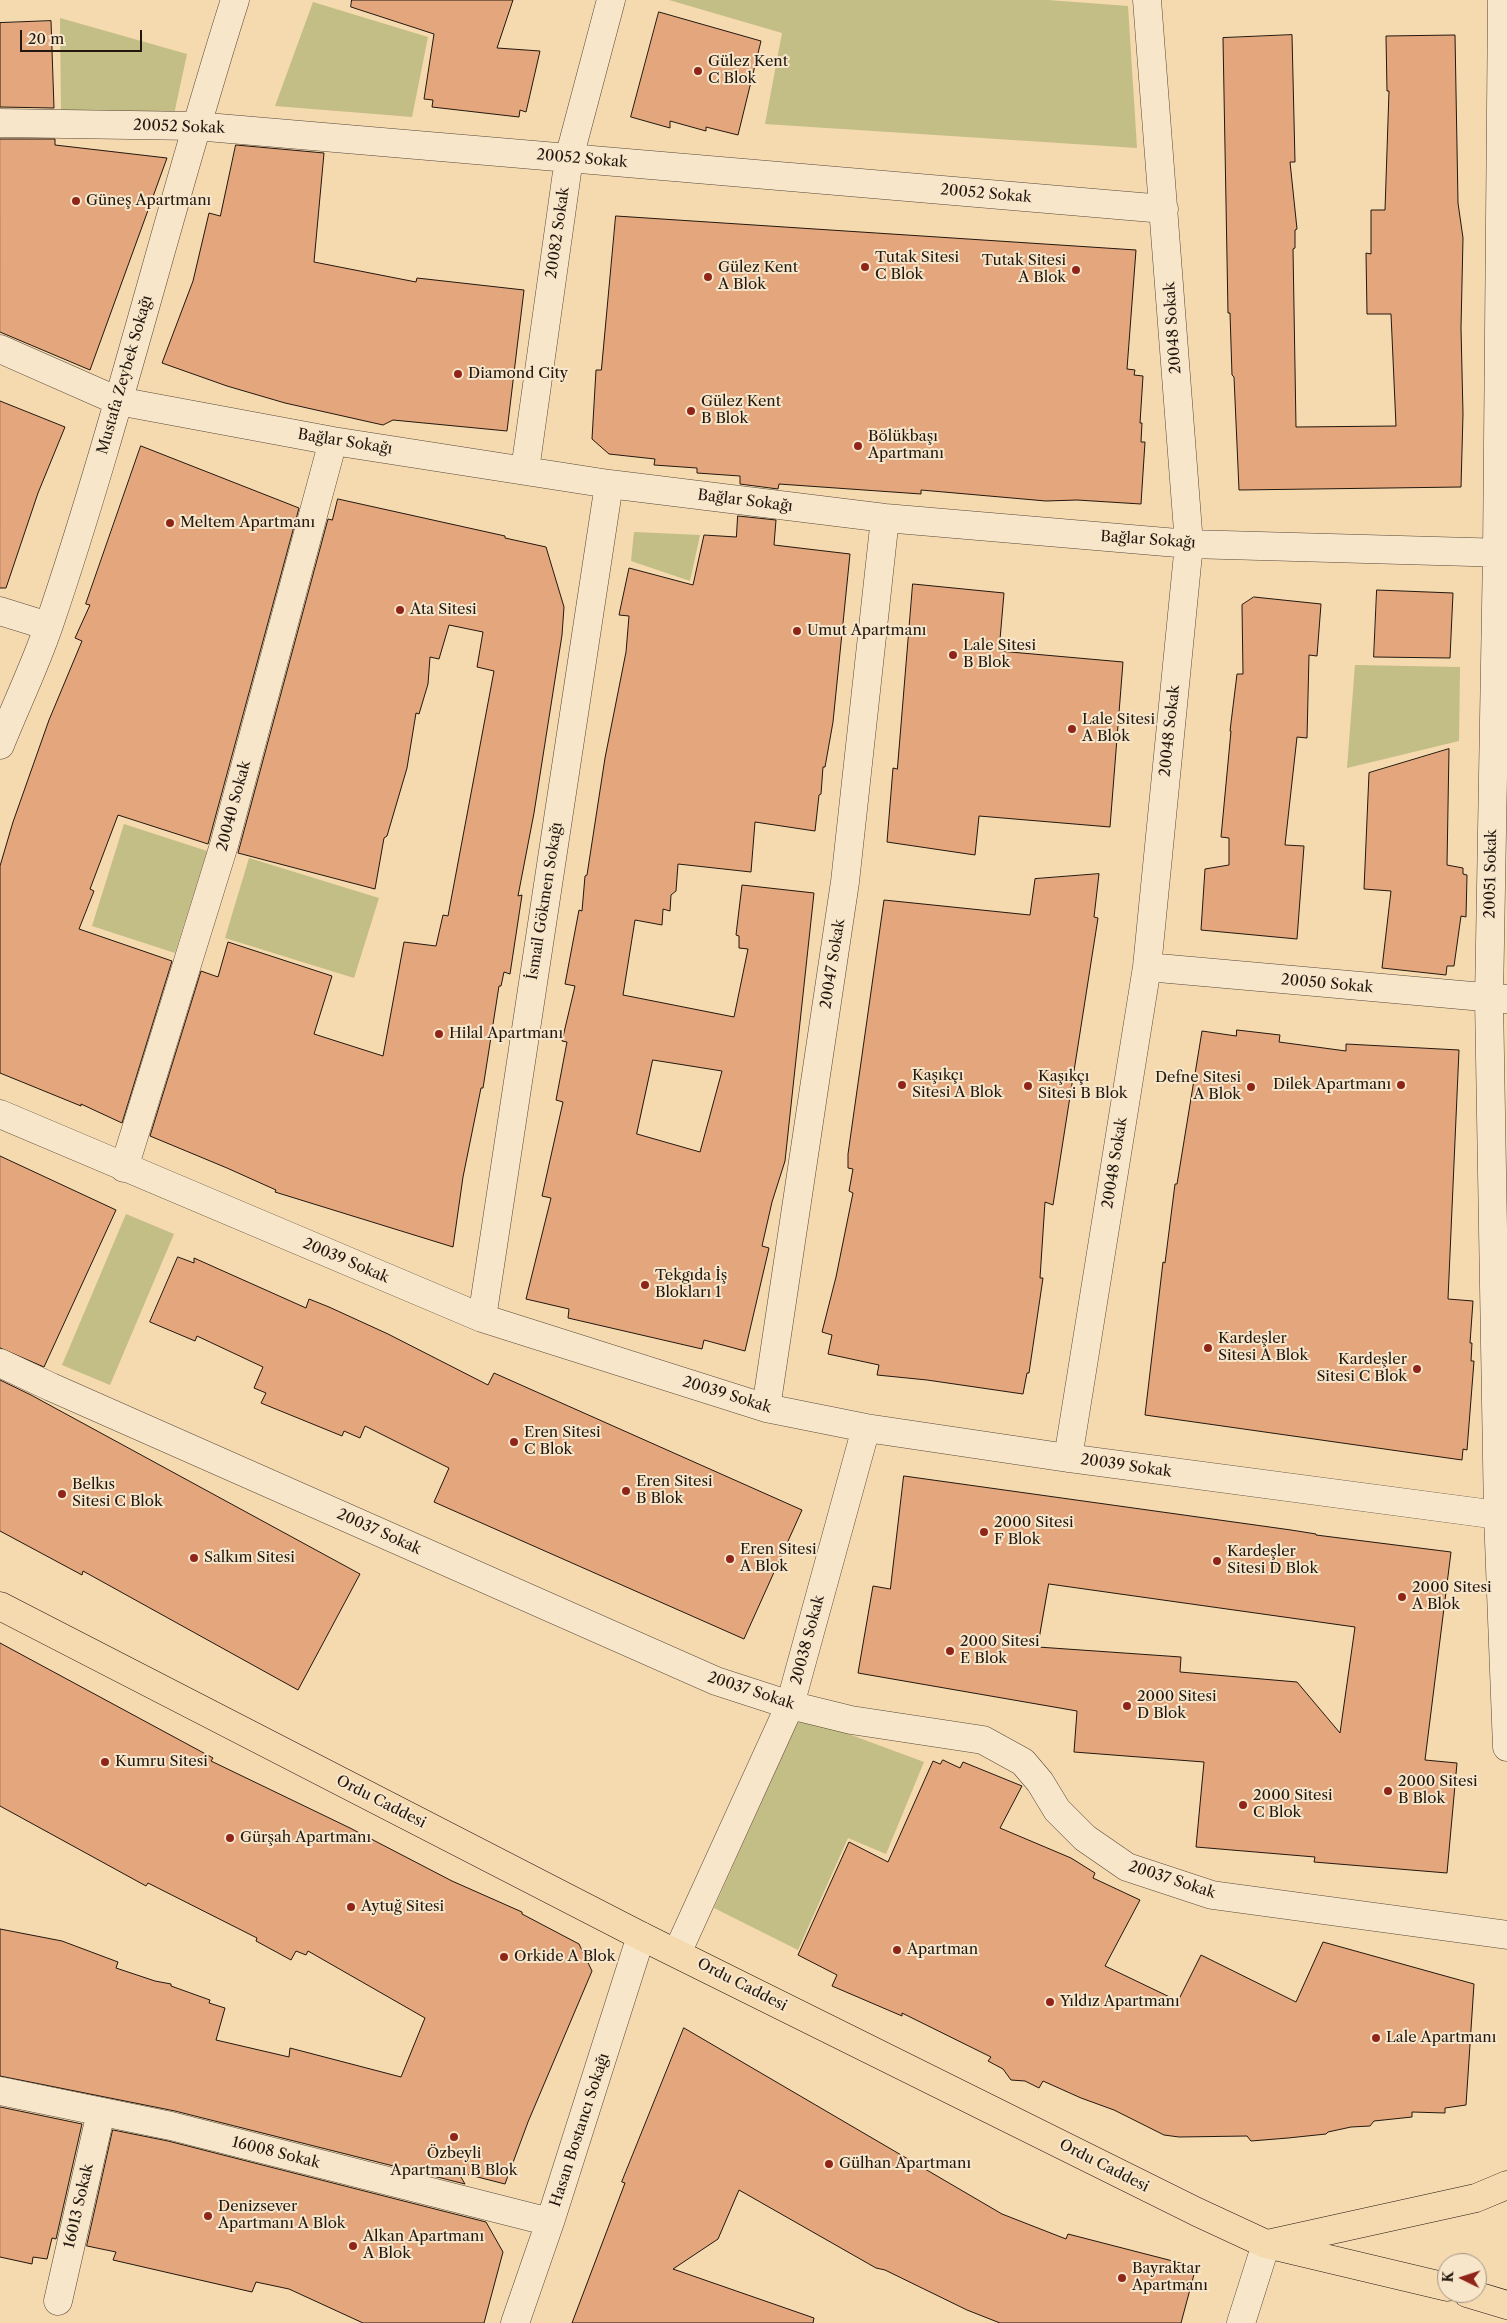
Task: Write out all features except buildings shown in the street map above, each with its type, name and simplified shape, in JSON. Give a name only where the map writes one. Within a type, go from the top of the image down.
[{"type":"main road","name":"Ordu Caddesi","points":[[0,1606],[641,1936],[1188,2208],[1266,2244],[1437,2285]]},
{"type":"main road","points":[[1266,2244],[1476,2198],[1507,2185]]},
{"type":"main road","points":[[1487,2299],[1507,2305]]},
{"type":"street","name":"Mustafa Zeybek Sokağı","points":[[0,745],[48,626],[118,401],[195,126],[235,0]]},
{"type":"street","name":"20082 Sokak","points":[[525,470],[569,158],[611,0]]},
{"type":"street","name":"20048 Sokak","points":[[1068,1458],[1147,967],[1189,544],[1146,0]]},
{"type":"street","name":"20051 Sokak","points":[[1502,0],[1498,1515],[1507,1747]]},
{"type":"street","name":"20052 Sokak","points":[[0,123],[195,126],[1164,209]]},
{"type":"street","name":"Bağlar Sokağı","points":[[0,349],[118,401],[333,441],[609,484],[885,518],[1189,544],[1502,553]]},
{"type":"street","name":"20040 Sokak","points":[[124,1168],[224,845],[333,441]]},
{"type":"street","name":"İsmail Gökmen Sokağı","points":[[482,1318],[609,484]]},
{"type":"street","name":"20047 Sokak","points":[[766,1408],[845,882],[885,518]]},
{"type":"street","points":[[0,611],[48,626]]},
{"type":"street","name":"20050 Sokak","points":[[1147,967],[1498,999]]},
{"type":"street","name":"20039 Sokak","points":[[0,1114],[482,1318],[766,1408],[866,1428],[1068,1458],[1498,1515]]},
{"type":"street","name":"20037 Sokak","points":[[0,1363],[51,1388],[716,1681],[790,1705],[880,1725],[983,1740],[1023,1762],[1040,1782],[1057,1810],[1085,1838],[1126,1867],[1212,1895],[1507,1935]]},
{"type":"street","name":"20038 Sokak","points":[[677,1953],[790,1705],[866,1428]]},
{"type":"street","name":"Hasan Bostancı Sokağı","points":[[515,2323],[550,2222],[641,1936]]},
{"type":"street","name":"16008 Sokak","points":[[0,2091],[172,2126],[550,2222]]},
{"type":"street","name":"16013 Sokak","points":[[58,2301],[100,2112]]},
{"type":"street","points":[[1241,2323],[1266,2244]]},
{"type":"shaded area","points":[[669,0],[1048,0],[1128,6],[1137,148],[765,124],[782,33]]},
{"type":"shaded area","points":[[313,2],[428,37],[412,117],[275,106]]},
{"type":"shaded area","points":[[60,18],[187,54],[173,119],[61,111]]},
{"type":"shaded area","points":[[634,532],[700,535],[690,581],[631,561]]},
{"type":"shaded area","points":[[1355,665],[1460,667],[1459,741],[1347,768]]},
{"type":"shaded area","points":[[124,824],[207,851],[175,953],[92,926]]},
{"type":"shaded area","points":[[249,858],[379,898],[354,978],[225,938]]},
{"type":"shaded area","points":[[126,1214],[174,1234],[110,1385],[62,1365]]},
{"type":"shaded area","points":[[800,1716],[924,1762],[886,1854],[848,1838],[798,1950],[714,1908]]},
{"type":"place","name":"Gülez Kent C Blok","points":[[698,71]]},
{"type":"place","name":"Güneş Apartmanı","points":[[76,201]]},
{"type":"place","name":"Tutak Sitesi C Blok","points":[[865,267]]},
{"type":"place","name":"Tutak Sitesi A Blok","points":[[1076,270]]},
{"type":"place","name":"Gülez Kent A Blok","points":[[708,277]]},
{"type":"place","name":"Diamond City","points":[[458,374]]},
{"type":"place","name":"Gülez Kent B Blok","points":[[691,411]]},
{"type":"place","name":"Bölükbaşı Apartmanı","points":[[858,446]]},
{"type":"place","name":"Meltem Apartmanı","points":[[170,523]]},
{"type":"place","name":"Ata Sitesi","points":[[400,610]]},
{"type":"place","name":"Umut Apartmanı","points":[[797,631]]},
{"type":"place","name":"Lale Sitesi B Blok","points":[[953,655]]},
{"type":"place","name":"Lale Sitesi A Blok","points":[[1072,729]]},
{"type":"place","name":"Hilal Apartmanı","points":[[439,1034]]},
{"type":"place","name":"Kaşıkçı Sitesi A Blok","points":[[902,1085]]},
{"type":"place","name":"Dilek Apartmanı","points":[[1401,1085]]},
{"type":"place","name":"Kaşıkçı Sitesi B Blok","points":[[1028,1086]]},
{"type":"place","name":"Defne Sitesi A Blok","points":[[1251,1087]]},
{"type":"place","name":"Tekgıda İş Blokları 1","points":[[645,1285]]},
{"type":"place","name":"Kardeşler Sitesi A Blok","points":[[1208,1348]]},
{"type":"place","name":"Kardeşler Sitesi C Blok","points":[[1417,1369]]},
{"type":"place","name":"Eren Sitesi C Blok","points":[[514,1442]]},
{"type":"place","name":"Eren Sitesi B Blok","points":[[626,1491]]},
{"type":"place","name":"Belkıs Sitesi C Blok","points":[[62,1494]]},
{"type":"place","name":"2000 Sitesi F Blok","points":[[984,1532]]},
{"type":"place","name":"Salkım Sitesi","points":[[194,1558]]},
{"type":"place","name":"Eren Sitesi A Blok","points":[[730,1559]]},
{"type":"place","name":"Kardeşler Sitesi D Blok","points":[[1217,1561]]},
{"type":"place","name":"2000 Sitesi A Blok","points":[[1402,1597]]},
{"type":"place","name":"2000 Sitesi E Blok","points":[[950,1651]]},
{"type":"place","name":"2000 Sitesi D Blok","points":[[1127,1706]]},
{"type":"place","name":"Kumru Sitesi","points":[[105,1762]]},
{"type":"place","name":"2000 Sitesi B Blok","points":[[1388,1791]]},
{"type":"place","name":"2000 Sitesi C Blok","points":[[1243,1805]]},
{"type":"place","name":"Gürşah Apartmanı","points":[[230,1838]]},
{"type":"place","name":"Aytuğ Sitesi","points":[[351,1907]]},
{"type":"place","name":"Apartman","points":[[897,1950]]},
{"type":"place","name":"Orkide A Blok","points":[[504,1957]]},
{"type":"place","name":"Yıldız Apartmanı","points":[[1050,2002]]},
{"type":"place","name":"Lale Apartmanı","points":[[1376,2038]]},
{"type":"place","name":"Özbeyli Apartmanı B Blok","points":[[454,2137]]},
{"type":"place","name":"Gülhan Apartmanı","points":[[829,2164]]},
{"type":"place","name":"Denizsever Apartmanı A Blok","points":[[208,2216]]},
{"type":"place","name":"Alkan Apartmanı A Blok","points":[[353,2246]]},
{"type":"place","name":"Bayraktar Apartmanı","points":[[1122,2278]]}]
